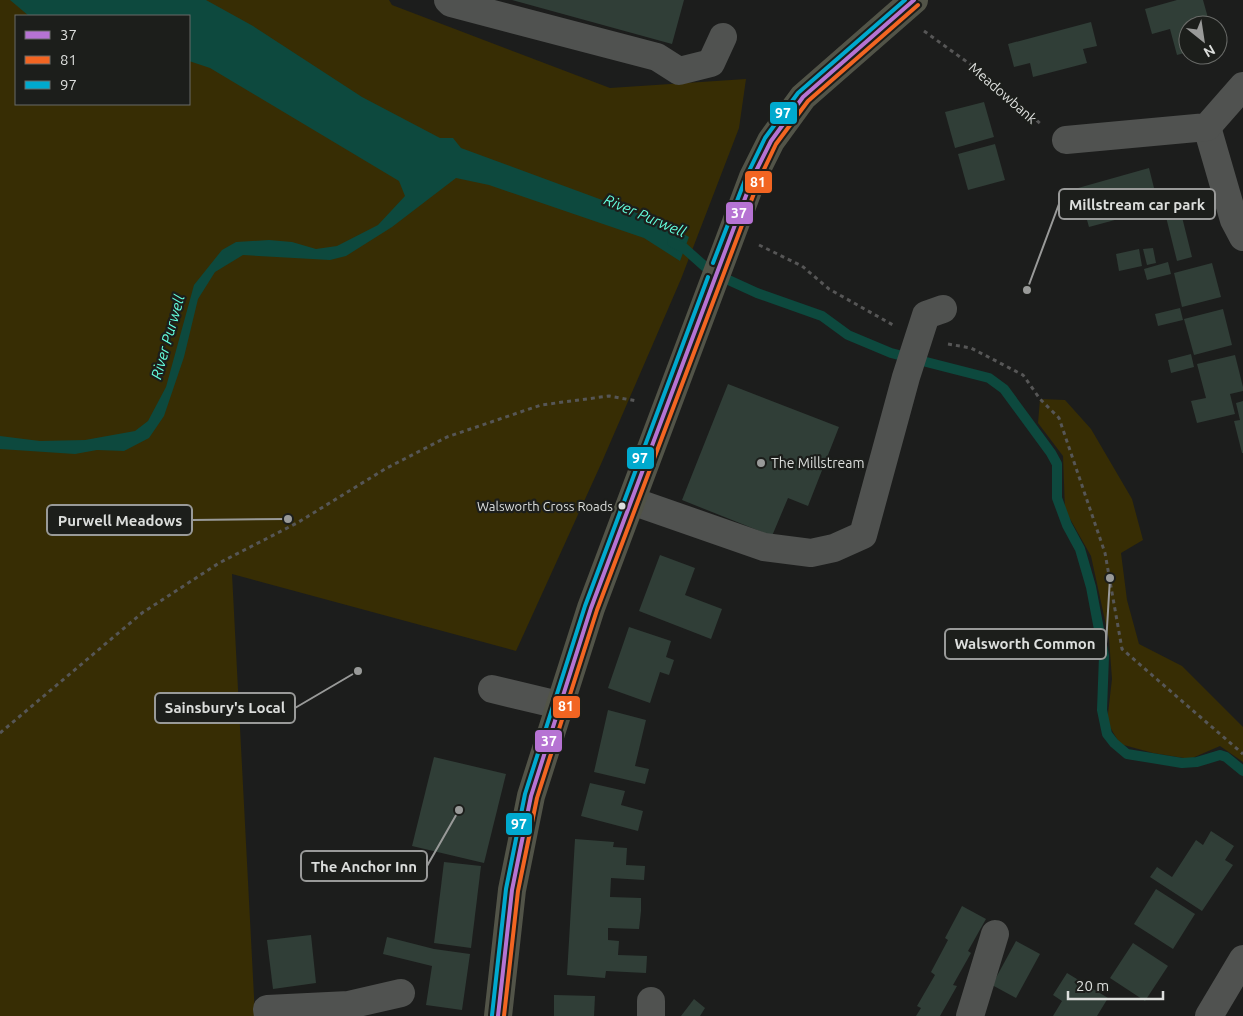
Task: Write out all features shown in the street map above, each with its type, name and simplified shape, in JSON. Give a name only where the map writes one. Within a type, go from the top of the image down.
[{"type":"main road","points":[[498,1016],[512,890],[531,796],[592,608],[753,177],[771,140],[803,97],[907,7]]},
{"type":"street","points":[[448,0],[451,3],[657,57],[680,71],[711,62],[724,37]]},
{"type":"street","points":[[1066,140],[1207,127],[1243,86]]},
{"type":"street","points":[[1207,127],[1234,220],[1243,237]]},
{"type":"street","points":[[632,501],[764,547],[811,554],[834,548],[863,534],[906,377],[926,315],[943,309]]},
{"type":"street","points":[[492,689],[559,705]]},
{"type":"street","points":[[970,1016],[995,934]]},
{"type":"street","points":[[1209,1016],[1243,959]]},
{"type":"street","points":[[268,1016],[267,1009],[349,1005],[401,993]]},
{"type":"path","name":"Meadowbank","points":[[907,7],[948,46],[1013,100],[1036,122],[1066,140]]},
{"type":"path","points":[[754,251],[758,244],[802,266],[829,289],[917,342],[971,348],[1023,375],[1040,399],[1059,418],[1105,553],[1122,649],[1243,754]]},
{"type":"path","points":[[0,734],[142,613],[219,563],[298,523],[385,469],[447,437],[541,405],[609,396],[643,402]]},
{"type":"shaded area","points":[[0,0],[389,0],[392,5],[610,88],[746,79],[739,128],[681,279],[601,464],[516,651],[232,574],[255,1016],[0,1016]]},
{"type":"shaded area","points":[[1040,399],[1065,400],[1091,429],[1132,499],[1143,540],[1121,553],[1127,600],[1139,644],[1182,666],[1243,727],[1243,762],[1220,746],[1190,759],[1153,753],[1120,744],[1107,722],[1112,679],[1109,639],[1091,556],[1065,510],[1063,456],[1038,423]]},
{"type":"water","points":[[10,0],[206,0],[253,26],[362,97],[440,138],[453,138],[461,148],[659,221],[689,237],[680,261],[644,238],[489,185],[456,178],[392,227],[346,256],[330,260],[243,255],[215,272],[198,299],[184,357],[164,416],[149,438],[124,451],[97,450],[75,454],[0,449],[0,436],[40,441],[85,440],[135,431],[148,421],[166,387],[194,285],[222,250],[236,242],[269,240],[292,242],[316,249],[337,246],[378,225],[405,196],[399,181],[210,68],[190,61],[190,15],[28,15]]},
{"type":"building","points":[[512,0],[684,0],[672,44]]},
{"type":"building","points":[[1177,0],[1203,0],[1207,15],[1178,15],[1177,55],[1170,29],[1152,34],[1145,9]]},
{"type":"building","points":[[1091,22],[1097,46],[1083,49],[1087,63],[1033,77],[1030,63],[1014,67],[1008,44]]},
{"type":"building","points":[[984,102],[994,137],[955,148],[945,112]]},
{"type":"building","points":[[995,144],[1005,180],[968,190],[958,154]]},
{"type":"building","points":[[1149,168],[1159,208],[1089,227],[1078,188]]},
{"type":"building","points":[[1179,205],[1192,257],[1177,261],[1164,209]]},
{"type":"building","points":[[1153,248],[1156,263],[1147,265],[1143,249]]},
{"type":"building","points":[[1139,249],[1142,266],[1119,271],[1116,254]]},
{"type":"building","points":[[1168,262],[1171,274],[1147,280],[1144,269]]},
{"type":"building","points":[[1212,263],[1221,297],[1182,307],[1174,273]]},
{"type":"building","points":[[1180,308],[1183,320],[1158,326],[1155,314]]},
{"type":"building","points":[[1223,309],[1232,345],[1194,355],[1184,319]]},
{"type":"building","points":[[1191,354],[1194,367],[1171,373],[1168,360]]},
{"type":"building","points":[[1235,355],[1243,391],[1230,394],[1235,414],[1197,423],[1191,401],[1206,398],[1197,364]]},
{"type":"building","name":"The Millstream","points":[[728,384],[839,427],[808,506],[788,498],[772,536],[682,500]]},
{"type":"building","points":[[1243,401],[1242,453],[1234,421],[1240,420],[1236,403]]},
{"type":"building","points":[[660,555],[695,568],[685,595],[722,609],[711,639],[639,611]]},
{"type":"building","points":[[629,627],[671,641],[666,657],[674,660],[669,675],[660,672],[650,703],[608,688]]},
{"type":"building","points":[[608,710],[646,720],[635,766],[649,769],[645,784],[594,772]]},
{"type":"building","points":[[434,757],[506,774],[484,863],[412,846]]},
{"type":"building","points":[[590,783],[625,791],[621,805],[643,811],[638,831],[581,816]]},
{"type":"building","points":[[1211,831],[1234,846],[1225,860],[1233,865],[1202,911],[1150,877],[1157,867],[1172,877],[1196,840],[1203,845]]},
{"type":"building","points":[[575,839],[614,842],[613,847],[627,848],[626,865],[645,866],[644,880],[611,878],[610,897],[641,898],[641,911],[639,929],[608,928],[608,940],[619,941],[618,955],[647,956],[646,973],[606,971],[605,978],[567,975]]},
{"type":"building","points":[[444,862],[481,866],[471,948],[434,943]]},
{"type":"building","points":[[1156,889],[1195,914],[1173,949],[1134,924]]},
{"type":"building","points":[[962,906],[986,919],[968,951],[971,953],[953,985],[957,986],[940,1016],[916,1016],[921,1008],[917,1006],[935,975],[931,972],[948,940],[945,938]]},
{"type":"building","points":[[311,935],[316,983],[273,989],[267,940]]},
{"type":"building","points":[[387,937],[434,949],[470,954],[462,1010],[426,1005],[432,966],[383,954]]},
{"type":"building","points":[[1016,941],[1040,954],[1016,998],[992,985]]},
{"type":"building","points":[[1133,943],[1168,966],[1145,1001],[1110,978]]},
{"type":"building","points":[[1067,973],[1108,998],[1097,1016],[1053,1016],[1062,1001],[1053,995]]},
{"type":"building","points":[[554,995],[595,996],[594,1016],[554,1016]]},
{"type":"building","points":[[694,999],[705,1008],[700,1016],[681,1016]]},
{"type":"waterway","name":"River Purwell","points":[[672,242],[684,248],[711,272],[757,293],[822,316],[848,335],[891,353],[989,378],[1004,389],[1057,464],[1057,498],[1067,525],[1080,549],[1091,587],[1104,656],[1102,710],[1107,734],[1127,754],[1182,763],[1197,762],[1220,755],[1226,757],[1243,771]]},
{"type":"transit line","name":"97","points":[[713,263],[747,175],[765,138],[798,93],[905,0]]},
{"type":"transit line","name":"37","points":[[498,1016],[512,890],[531,796],[591,608],[753,177],[771,141],[803,97],[914,0]]},
{"type":"transit line","name":"81","points":[[504,1016],[518,891],[537,798],[597,610],[759,180],[776,144],[808,101],[918,5]]},
{"type":"transit line","name":"97","points":[[492,1015],[506,889],[525,794],[585,606],[708,277]]},
{"type":"place","name":"Millstream car park","points":[[1027,290]]},
{"type":"place","name":"The Millstream","points":[[761,463]]},
{"type":"place","name":"Walsworth Cross Roads","points":[[622,506]]},
{"type":"place","name":"Purwell Meadows","points":[[288,519]]},
{"type":"place","name":"Walsworth Common","points":[[1110,578]]},
{"type":"place","name":"Sainsbury's Local","points":[[358,671]]},
{"type":"place","name":"The Anchor Inn","points":[[459,810]]}]
